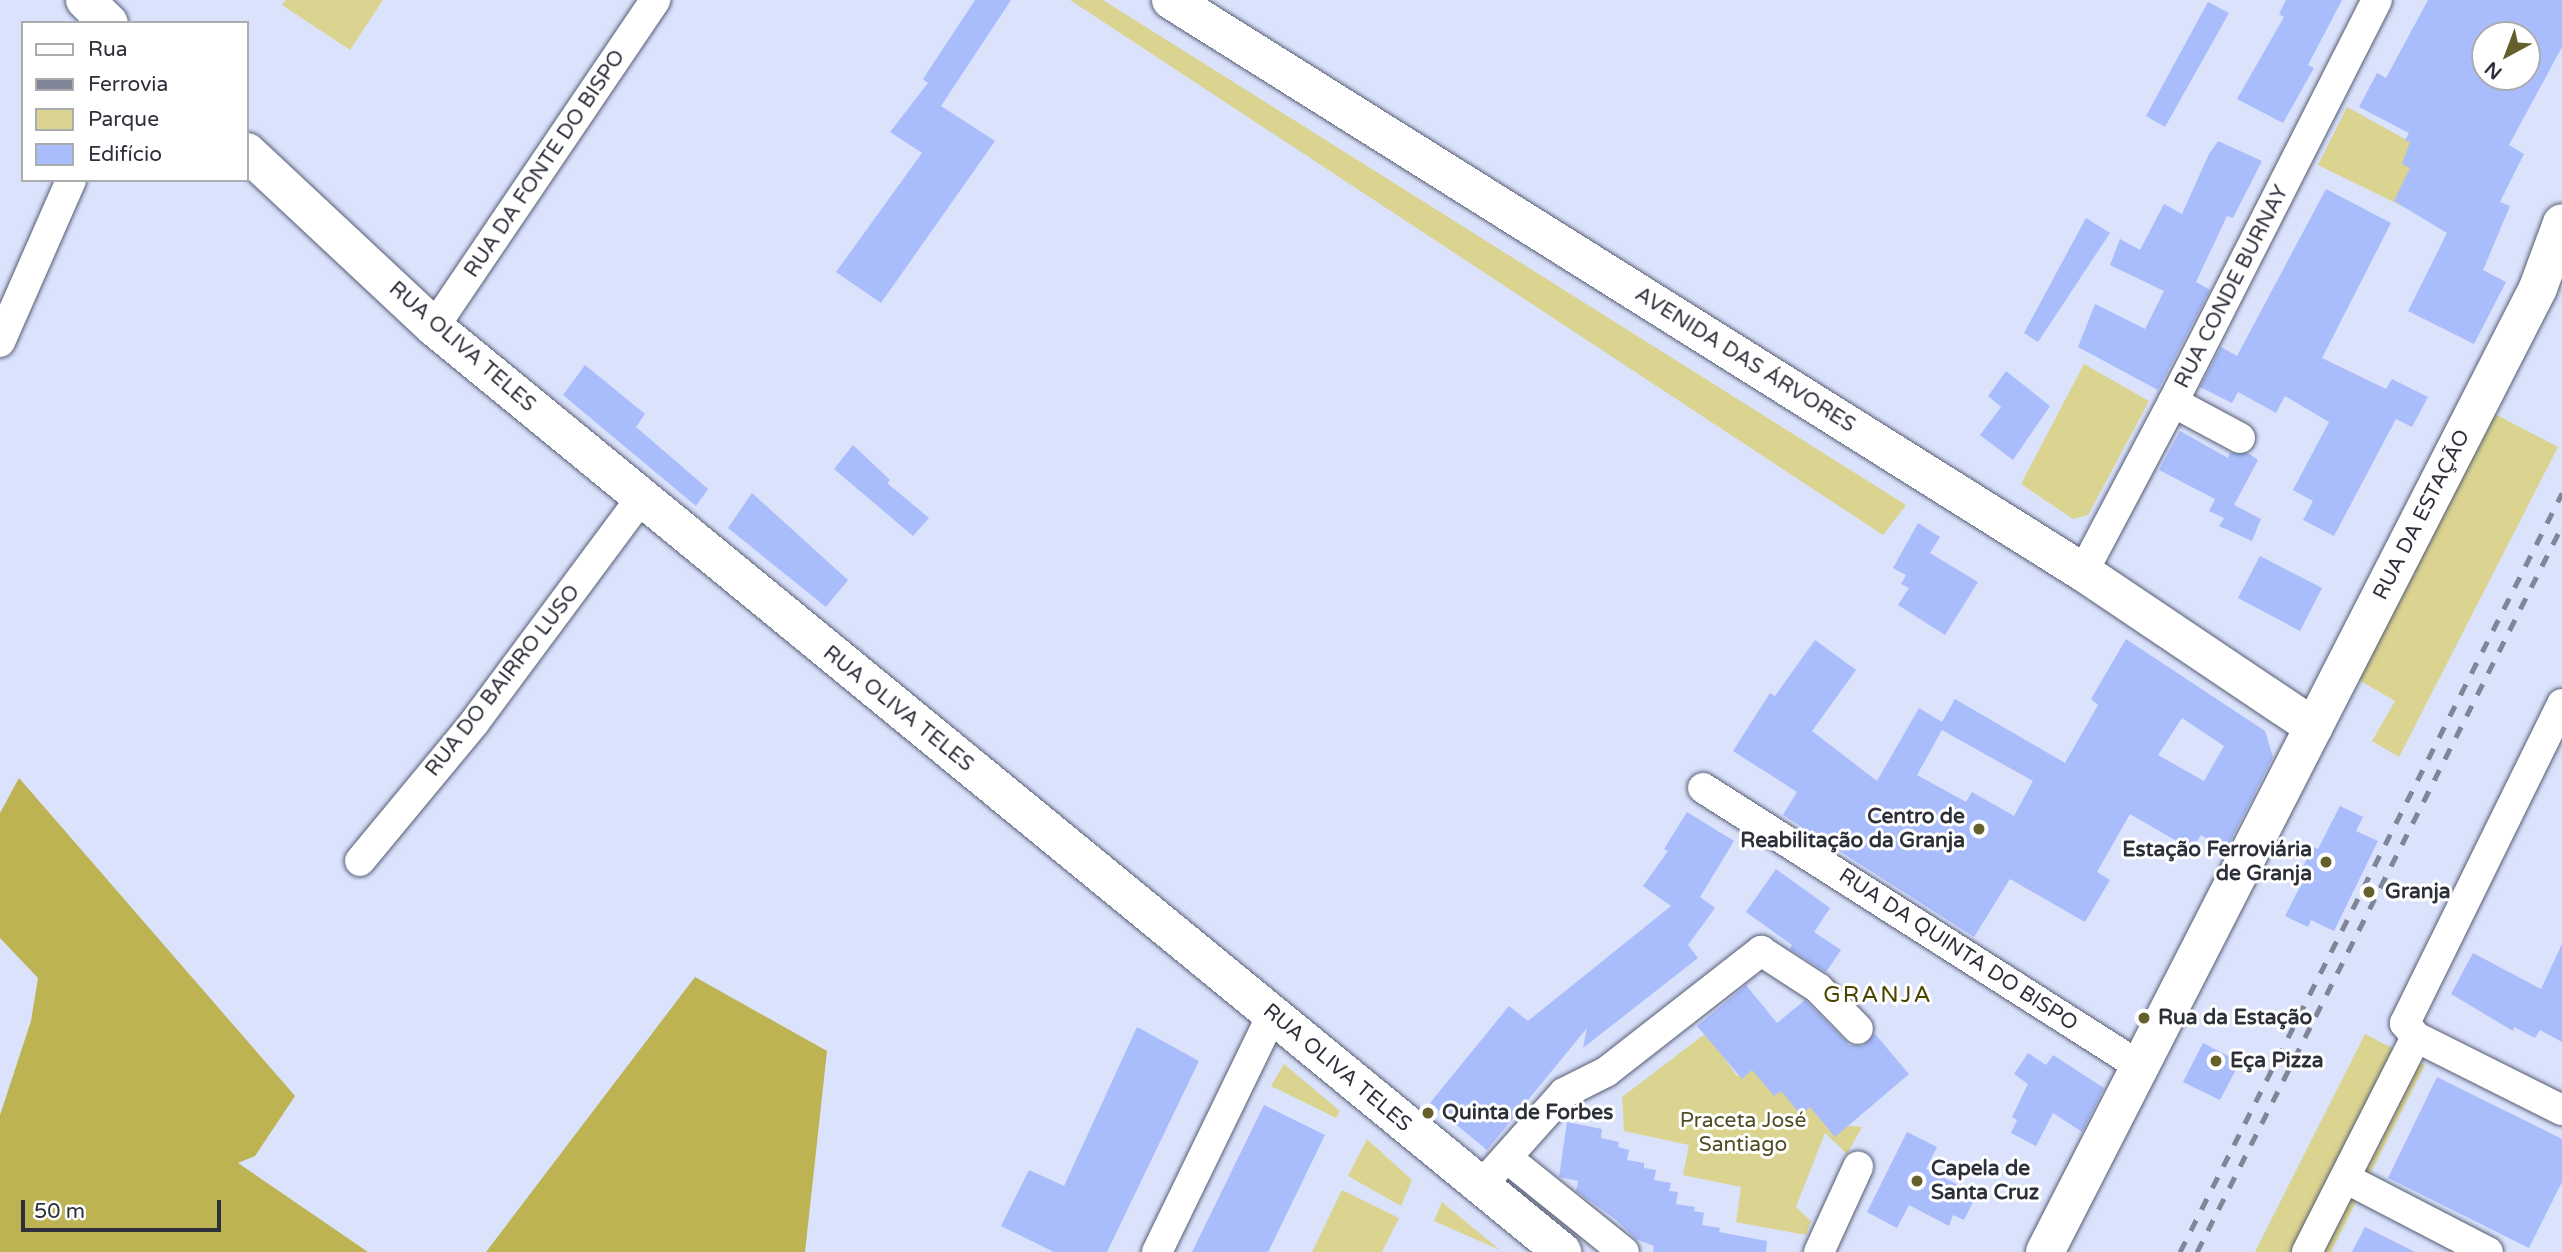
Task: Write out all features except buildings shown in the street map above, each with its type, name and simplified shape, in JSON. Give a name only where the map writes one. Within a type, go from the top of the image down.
[{"type":"main road","points":[[85,0],[107,21]]},
{"type":"main road","name":"AVENIDA DAS ÁRVORES","points":[[1171,0],[2083,572],[2314,727]]},
{"type":"main road","name":"RUA OLIVA TELES","points":[[248,153],[434,327],[1272,1015],[1480,1187],[1549,1248]]},
{"type":"main road","name":"RUA DA ESTAÇÃO","points":[[2045,1252],[2538,288],[2562,223]]},
{"type":"street","name":"RUA DA FONTE DO BISPO","points":[[434,327],[655,0]]},
{"type":"street","name":"RUA CONDE BURNAY","points":[[2083,572],[2173,402],[2377,0]]},
{"type":"street","points":[[0,342],[70,182]]},
{"type":"street","points":[[2173,402],[2240,439]]},
{"type":"street","name":"RUA DO BAIRRO LUSO","points":[[360,861],[474,723],[641,498]]},
{"type":"street","points":[[2307,1252],[2345,1178],[2562,704]]},
{"type":"street","name":"RUA DA QUINTA DO BISPO","points":[[1703,788],[2141,1068]]},
{"type":"street","points":[[1480,1187],[1564,1093],[1606,1072],[1761,951],[1818,988],[1858,1029]]},
{"type":"street","points":[[1157,1252],[1272,1015]]},
{"type":"street","points":[[2411,1030],[2562,1110]]},
{"type":"street","points":[[1507,1158],[1624,1252]]},
{"type":"street","points":[[1819,1252],[1858,1167]]},
{"type":"street","points":[[2345,1178],[2488,1252]]},
{"type":"green space","points":[[286,0],[383,0],[350,50],[282,5]]},
{"type":"green space","points":[[1070,0],[1103,0],[1906,505],[1883,535]]},
{"type":"green space","points":[[2347,107],[2430,153],[2404,207],[2318,165]]},
{"type":"green space","points":[[2084,364],[2149,401],[2088,515],[2073,519],[2021,484]]},
{"type":"green space","points":[[2489,411],[2558,447],[2399,757],[2372,741],[2395,701],[2352,676]]},
{"type":"green space","name":"Praceta José Santiago","points":[[1706,1033],[1737,1076],[1755,1063],[1839,1125],[1862,1127],[1847,1154],[1825,1133],[1796,1207],[1811,1221],[1806,1235],[1736,1222],[1741,1187],[1683,1175],[1689,1145],[1624,1131],[1622,1097]]},
{"type":"green space","points":[[2365,1034],[2425,1065],[2331,1252],[2255,1252]]},
{"type":"green space","points":[[1284,1064],[1340,1111],[1336,1118],[1271,1086]]},
{"type":"green space","points":[[1367,1139],[1412,1180],[1401,1206],[1348,1176]]},
{"type":"green space","points":[[1342,1190],[1399,1218],[1382,1252],[1312,1252]]},
{"type":"green space","points":[[1442,1202],[1500,1250],[1434,1221]]},
{"type":"shaded area","points":[[19,778],[295,1096],[255,1156],[238,1163],[368,1252],[0,1252],[0,1115],[31,1021],[38,978],[0,938],[0,813]]},
{"type":"shaded area","points":[[695,977],[827,1051],[805,1252],[486,1252]]},
{"type":"railway","points":[[2180,1252],[2562,493]]},
{"type":"railway","points":[[2197,1252],[2562,526]]},
{"type":"place","name":"Centro de Reabilitação da Granja","points":[[1979,829]]},
{"type":"place","name":"Estação Ferroviária de Granja","points":[[2326,862]]},
{"type":"place","name":"Granja","points":[[2369,892]]},
{"type":"place","name":"Rua da Estação","points":[[2144,1018]]},
{"type":"place","name":"Eça Pizza","points":[[2216,1061]]},
{"type":"place","name":"Quinta de Forbes","points":[[1428,1113]]},
{"type":"place","name":"Capela de Santa Cruz","points":[[1917,1181]]},
{"type":"district","name":"GRANJA","points":[[1878,995]]}]
